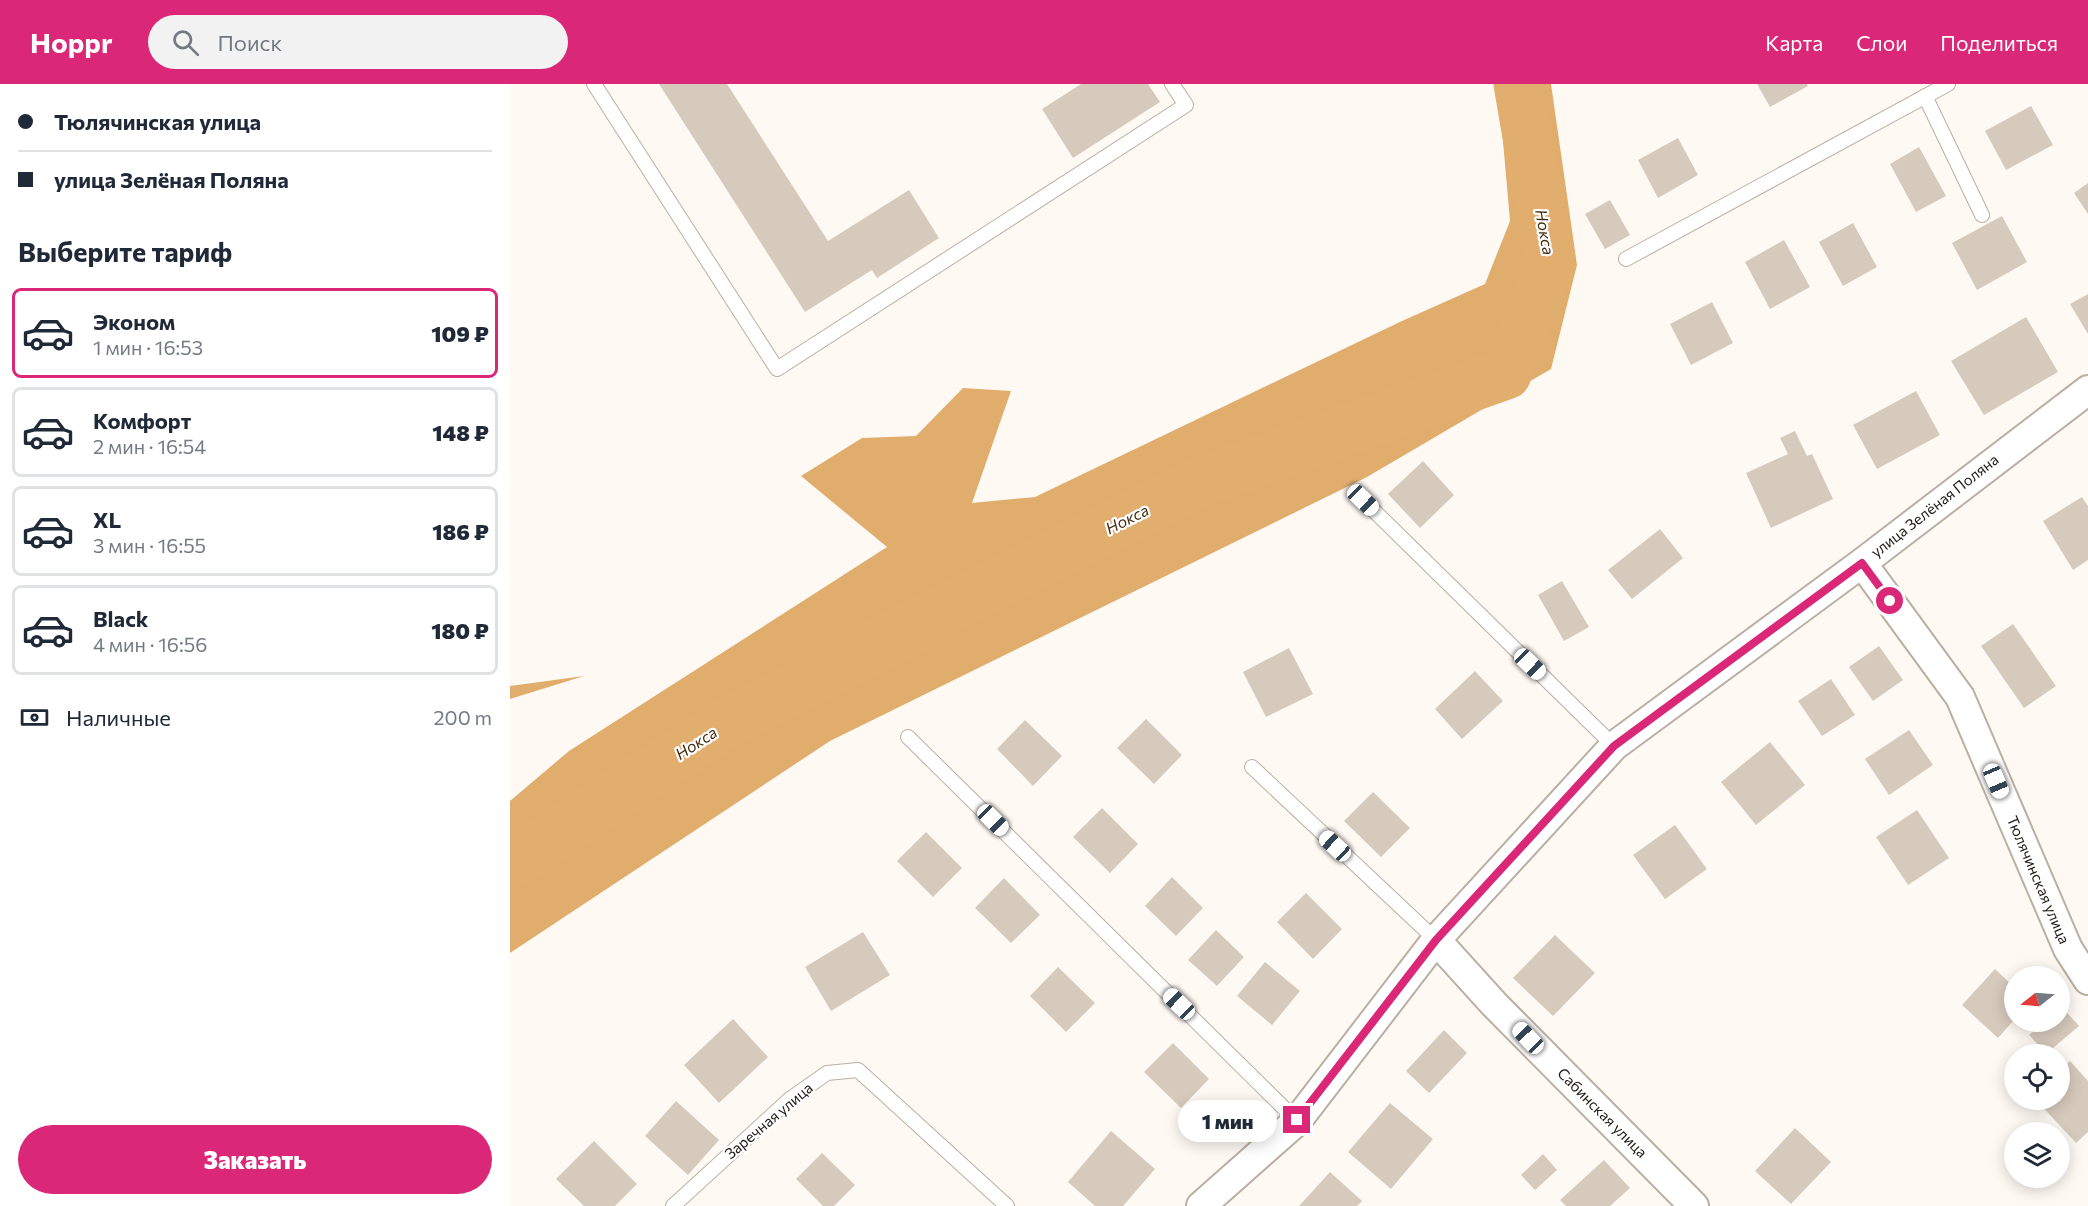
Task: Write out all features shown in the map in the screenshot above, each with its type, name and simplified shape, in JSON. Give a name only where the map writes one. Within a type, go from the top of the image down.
[{"type":"street","name":"улица Зелёная Поляна","points":[[1201,1206],[1297,1120],[1436,940],[1614,746],[1862,563],[2088,390]]},
{"type":"street","name":"Тюлячинская улица","points":[[1862,563],[1959,697],[2068,949],[2088,980]]},
{"type":"street","name":"Сабинская улица","points":[[1436,940],[1494,1004],[1694,1206]]},
{"type":"lane","points":[[594,84],[777,369],[1186,105],[1172,84]]},
{"type":"lane","points":[[1626,259],[1948,84]]},
{"type":"lane","points":[[1925,96],[1982,215]]},
{"type":"lane","points":[[1363,500],[1614,746]]},
{"type":"lane","points":[[908,737],[1297,1120]]},
{"type":"lane","points":[[1252,767],[1436,940]]},
{"type":"lane","name":"Заречная улица","points":[[673,1206],[790,1099],[826,1073],[858,1070],[1007,1206]]},
{"type":"shaded area","points":[[1498,84],[1551,84],[1577,265],[1551,369],[1367,477],[830,741],[510,953],[510,801],[569,751],[887,547],[801,476],[862,438],[916,436],[963,388],[1011,391],[972,503],[1035,497],[1402,321],[1485,284],[1510,221]]},
{"type":"shaded area","points":[[584,676],[510,699],[510,686]]},
{"type":"building","points":[[659,84],[727,84],[828,241],[909,190],[939,238],[877,278],[872,270],[805,312]]},
{"type":"building","points":[[1081,84],[1148,84],[1160,102],[1073,158],[1042,109]]},
{"type":"building","points":[[1757,84],[1807,84],[1808,86],[1770,107]]},
{"type":"building","points":[[2031,106],[2053,145],[2006,170],[1985,131]]},
{"type":"building","points":[[1678,138],[1698,175],[1658,198],[1638,160]]},
{"type":"building","points":[[1919,147],[1946,196],[1916,212],[1890,164]]},
{"type":"building","points":[[2088,183],[2088,214],[2074,193]]},
{"type":"building","points":[[1610,200],[1630,235],[1605,249],[1585,214]]},
{"type":"building","points":[[2002,216],[2027,262],[1977,290],[1952,243]]},
{"type":"building","points":[[1853,223],[1877,267],[1843,286],[1819,242]]},
{"type":"building","points":[[1784,240],[1810,287],[1770,309],[1745,262]]},
{"type":"building","points":[[2088,294],[2088,334],[2070,304]]},
{"type":"building","points":[[1712,302],[1733,343],[1691,365],[1670,324]]},
{"type":"building","points":[[2026,317],[2058,372],[1984,415],[1951,361]]},
{"type":"building","points":[[1916,391],[1940,435],[1877,469],[1853,425]]},
{"type":"building","points":[[1795,431],[1807,456],[1812,454],[1833,499],[1771,528],[1746,473],[1788,454],[1780,438]]},
{"type":"building","points":[[1423,461],[1454,495],[1420,528],[1388,494]]},
{"type":"building","points":[[2082,497],[2088,506],[2088,560],[2073,570],[2043,521]]},
{"type":"building","points":[[1660,529],[1683,558],[1632,599],[1608,570]]},
{"type":"building","points":[[1562,581],[1589,627],[1564,641],[1538,595]]},
{"type":"building","points":[[2013,624],[2056,686],[2024,708],[1981,646]]},
{"type":"building","points":[[1879,646],[1903,680],[1873,701],[1849,667]]},
{"type":"building","points":[[1289,648],[1313,694],[1266,717],[1243,672]]},
{"type":"building","points":[[1475,671],[1503,701],[1462,739],[1435,709]]},
{"type":"building","points":[[1831,679],[1855,715],[1822,736],[1798,701]]},
{"type":"building","points":[[1146,719],[1182,755],[1154,784],[1117,748]]},
{"type":"building","points":[[1025,720],[1062,756],[1033,786],[997,749]]},
{"type":"building","points":[[1909,730],[1933,765],[1889,795],[1865,759]]},
{"type":"building","points":[[1770,742],[1805,785],[1756,825],[1721,782]]},
{"type":"building","points":[[1373,792],[1410,828],[1381,857],[1344,821]]},
{"type":"building","points":[[1102,808],[1138,844],[1110,873],[1073,837]]},
{"type":"building","points":[[1917,810],[1949,858],[1908,885],[1876,837]]},
{"type":"building","points":[[1675,825],[1707,869],[1665,899],[1633,855]]},
{"type":"building","points":[[926,832],[962,868],[933,897],[897,861]]},
{"type":"building","points":[[1172,877],[1203,908],[1176,936],[1145,906]]},
{"type":"building","points":[[1004,878],[1040,915],[1011,943],[975,908]]},
{"type":"building","points":[[1306,893],[1342,929],[1313,959],[1277,922]]},
{"type":"building","points":[[1216,930],[1244,957],[1217,986],[1188,960]]},
{"type":"building","points":[[863,932],[890,975],[831,1011],[805,967]]},
{"type":"building","points":[[1555,935],[1595,973],[1553,1016],[1513,978]]},
{"type":"building","points":[[1265,962],[1300,991],[1272,1025],[1237,996]]},
{"type":"building","points":[[1058,967],[1095,1003],[1066,1032],[1030,996]]},
{"type":"building","points":[[1995,969],[2004,978],[2004,1031],[1998,1038],[1962,1005]]},
{"type":"building","points":[[2070,1016],[2079,1026],[2058,1044],[2037,1044],[2029,1035],[2032,1032],[2070,1032]]},
{"type":"building","points":[[733,1019],[768,1057],[719,1103],[684,1065]]},
{"type":"building","points":[[1444,1030],[1467,1053],[1429,1093],[1406,1071]]},
{"type":"building","points":[[1173,1043],[1209,1079],[1181,1108],[1144,1072]]},
{"type":"building","points":[[2070,1061],[2088,1081],[2088,1132],[2076,1143],[2070,1137],[2070,1122],[2056,1122],[2045,1110],[2070,1110]]},
{"type":"building","points":[[676,1101],[719,1140],[688,1175],[645,1136]]},
{"type":"building","points":[[1390,1103],[1433,1139],[1391,1189],[1348,1152]]},
{"type":"building","points":[[1795,1128],[1831,1162],[1791,1204],[1755,1171]]},
{"type":"building","points":[[1111,1131],[1155,1169],[1123,1206],[1095,1206],[1068,1182]]},
{"type":"building","points":[[594,1141],[637,1184],[615,1206],[584,1206],[556,1179]]},
{"type":"building","points":[[822,1153],[855,1185],[834,1206],[823,1206],[796,1179]]},
{"type":"building","points":[[1543,1154],[1557,1170],[1535,1190],[1521,1175]]},
{"type":"building","points":[[1604,1160],[1630,1188],[1610,1206],[1566,1206],[1560,1200]]},
{"type":"building","points":[[1330,1172],[1362,1201],[1357,1206],[1299,1206]]},
{"type":"waterway","name":"Нокса","points":[[510,865],[734,718],[1198,483],[1506,374],[1550,265],[1519,84]]},
{"type":"route","points":[[1297,1120],[1436,940],[1614,746],[1862,563],[1890,601]]}]
